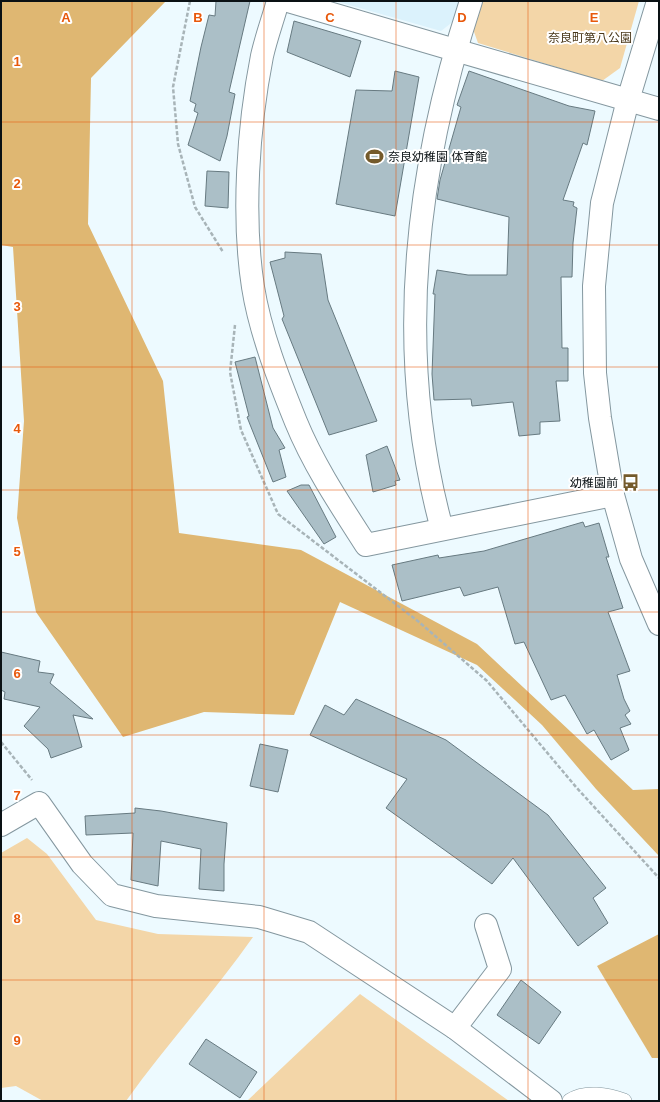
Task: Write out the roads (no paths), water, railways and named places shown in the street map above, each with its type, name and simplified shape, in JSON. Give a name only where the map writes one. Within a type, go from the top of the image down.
[{"type":"street","points":[[278,1],[262,56],[251,133],[246,233],[253,288],[269,349],[296,423],[328,486],[366,545],[613,495]]},
{"type":"street","points":[[288,1],[659,109]]},
{"type":"street","points":[[442,529],[430,486],[418,400],[414,340],[416,273],[427,177],[455,50],[471,1]]},
{"type":"street","points":[[658,1],[628,100],[602,203],[594,286],[595,373],[600,418],[613,495],[631,559],[659,624]]},
{"type":"street","points":[[1,825],[39,803],[82,864],[112,896],[156,906],[259,917],[309,932],[455,1028],[551,1101]]},
{"type":"street","points":[[455,1028],[500,969],[486,925]]},
{"type":"lane","points":[[570,1101],[577,1096],[610,1096],[624,1101]]},
{"type":"place","name":"奈良幼稚園 体育館","points":[[375,157]]},
{"type":"place","name":"幼稚園前","points":[[631,483]]},
{"type":"park label","name":"奈良町第八公園","points":[[590,38]]}]
